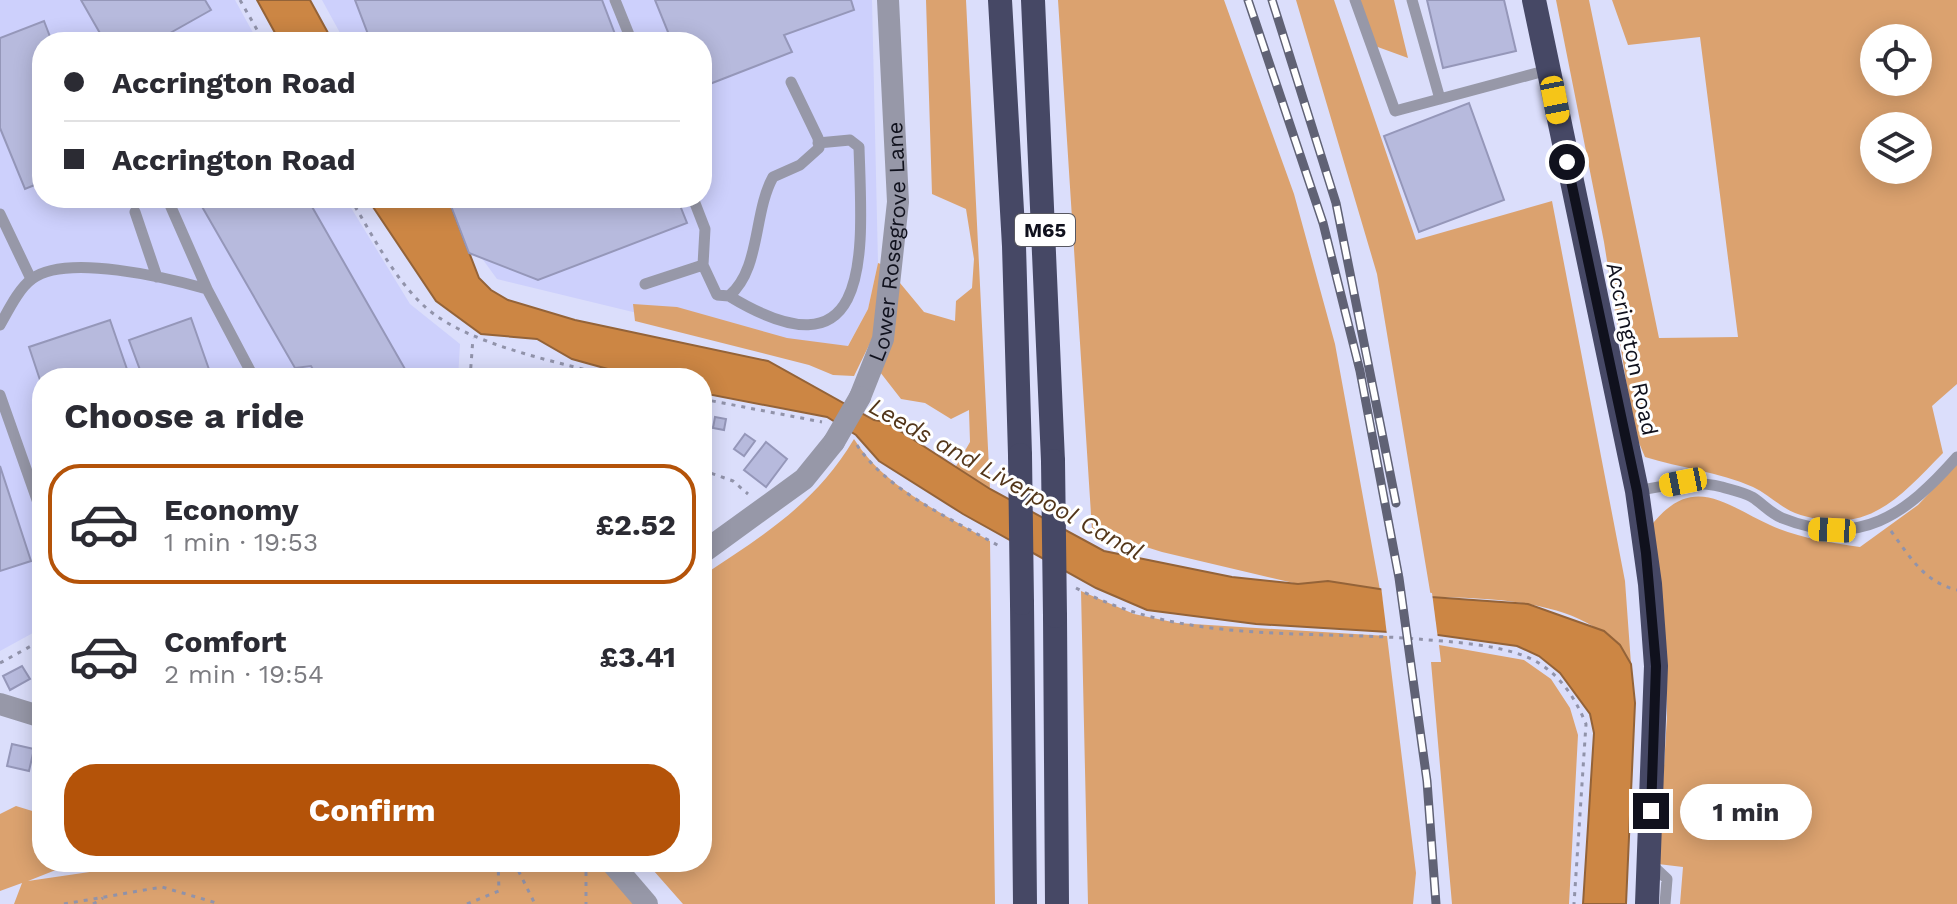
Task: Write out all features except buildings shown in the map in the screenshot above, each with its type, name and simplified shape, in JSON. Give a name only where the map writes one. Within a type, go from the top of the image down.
[{"type":"highway","name":"M65","points":[[1000,0],[1014,246],[1020,455],[1025,904]]},
{"type":"highway","name":"M65","points":[[1033,0],[1053,461],[1057,904]]},
{"type":"highway","name":"Accrington Road","points":[[1534,0],[1637,491],[1656,666],[1647,904]]},
{"type":"street","name":"Lower Rosegrove Lane","points":[[712,546],[804,479],[839,435],[860,397],[883,339],[898,202],[888,0]]},
{"type":"street","points":[[0,704],[32,714]]},
{"type":"street","points":[[620,872],[647,904]]},
{"type":"lane","points":[[615,0],[628,32]]},
{"type":"lane","points":[[1355,0],[1395,111],[1549,69]]},
{"type":"lane","points":[[1412,0],[1440,99]]},
{"type":"lane","points":[[791,82],[818,143]]},
{"type":"lane","points":[[697,208],[705,229],[703,265],[717,295],[729,296],[762,316],[800,325],[828,319],[846,305],[859,267],[859,147],[850,140],[818,143]]},
{"type":"lane","points":[[729,296],[738,288],[745,274],[759,211],[773,177],[811,157],[818,143]]},
{"type":"lane","points":[[171,208],[207,289],[249,368]]},
{"type":"lane","points":[[135,212],[157,277]]},
{"type":"lane","points":[[0,214],[31,279]]},
{"type":"lane","points":[[645,284],[703,265]]},
{"type":"lane","points":[[0,325],[31,279],[55,269],[109,269],[207,289]]},
{"type":"lane","points":[[0,395],[32,486]]},
{"type":"lane","points":[[1637,491],[1683,482],[1720,486],[1751,496],[1778,517],[1815,529],[1849,531],[1884,521],[1914,501],[1957,457]]},
{"type":"lane","points":[[1649,863],[1667,879],[1665,904]]},
{"type":"path","points":[[240,0],[258,32]]},
{"type":"path","points":[[356,208],[411,292],[425,307],[473,338],[582,368]]},
{"type":"path","points":[[471,368],[473,338]]},
{"type":"path","points":[[712,402],[839,435],[927,505],[1003,548]]},
{"type":"path","points":[[712,474],[733,481],[765,510]]},
{"type":"path","points":[[1884,521],[1920,571],[1942,586],[1957,590]]},
{"type":"path","points":[[1068,584],[1134,614],[1177,623],[1434,640],[1525,656],[1544,666],[1577,701],[1586,724],[1574,904]]},
{"type":"path","points":[[0,663],[32,645]]},
{"type":"path","points":[[467,904],[499,891],[498,872]]},
{"type":"path","points":[[519,872],[535,904]]},
{"type":"path","points":[[586,872],[586,904]]},
{"type":"path","points":[[64,904],[162,887],[220,904]]},
{"type":"path","points":[[93,904],[107,896]]},
{"type":"shaded area","points":[[0,0],[235,0],[253,32],[32,32],[32,208],[351,208],[410,304],[460,344],[459,368],[32,368],[32,633],[0,651]]},
{"type":"shaded area","points":[[257,0],[310,0],[328,32],[275,32]]},
{"type":"shaded area","points":[[322,0],[872,0],[878,263],[868,309],[839,362],[497,279],[445,208],[712,208],[712,32],[340,32]]},
{"type":"shaded area","points":[[926,0],[966,0],[990,489],[955,468],[970,442],[969,410],[951,419],[925,403],[901,399],[880,372],[900,283],[924,312],[955,321],[956,301],[972,288],[974,259],[966,209],[932,194]]},
{"type":"shaded area","points":[[1058,0],[1224,0],[1294,194],[1335,344],[1380,590],[1328,581],[1298,584],[1162,552],[1092,530]]},
{"type":"shaded area","points":[[1296,0],[1334,0],[1416,240],[1552,201],[1625,581],[1631,664],[1615,643],[1594,627],[1569,615],[1514,602],[1431,597],[1377,274]]},
{"type":"shaded area","points":[[1360,0],[1394,0],[1408,58],[1375,46]]},
{"type":"shaded area","points":[[1556,0],[1589,0],[1659,338],[1738,337],[1700,37],[1628,45],[1612,0],[1957,0],[1957,384],[1932,406],[1943,453],[1911,485],[1879,510],[1842,521],[1795,513],[1740,482],[1645,457],[1634,431],[1604,242]]},
{"type":"shaded area","points":[[374,208],[452,208],[479,278],[508,300],[575,320],[768,361],[874,420],[886,422],[990,489],[1104,551],[1232,577],[1298,584],[1328,581],[1431,597],[1528,604],[1604,631],[1620,645],[1631,664],[1635,703],[1626,904],[1583,904],[1594,733],[1590,714],[1560,673],[1539,656],[1517,646],[1438,635],[1256,624],[1147,610],[1096,588],[963,514],[879,461],[856,435],[827,417],[712,395],[712,368],[604,368],[572,359],[537,339],[481,334],[436,301]]},
{"type":"shaded area","points":[[878,263],[886,266],[873,337],[854,376],[833,375],[809,365],[635,321],[633,304],[677,307],[787,338],[848,346],[868,309]]},
{"type":"shaded area","points":[[854,439],[881,471],[915,498],[990,541],[995,904],[683,904],[655,872],[712,872],[712,569],[787,516],[839,462]]},
{"type":"shaded area","points":[[1957,464],[1957,904],[1680,904],[1683,867],[1658,864],[1667,717],[1665,635],[1650,527],[1665,510],[1680,501],[1694,497],[1708,498],[1792,533],[1860,547],[1918,505]]},
{"type":"shaded area","points":[[1081,591],[1134,614],[1177,623],[1387,636],[1416,873],[1413,904],[1088,904]]},
{"type":"shaded area","points":[[1439,645],[1524,660],[1551,679],[1570,708],[1578,735],[1569,904],[1452,904],[1431,662],[1441,662]]},
{"type":"shaded area","points":[[16,806],[32,811],[32,872],[51,872],[28,881],[90,872],[613,872],[627,879],[644,904],[14,904],[22,883],[0,891],[0,814]]},
{"type":"pier","points":[[1381,586],[1432,593],[1438,639],[1387,635]]},
{"type":"railway","points":[[1248,0],[1323,223],[1360,371],[1399,578],[1427,781],[1436,904]]},
{"type":"railway","points":[[1272,0],[1336,203],[1396,503]]},
{"type":"route","points":[[1567,162],[1637,491],[1646,553],[1656,666],[1651,811]]},
{"type":"water label","name":"Leeds and Liverpool Canal","points":[[1006,479]]}]
